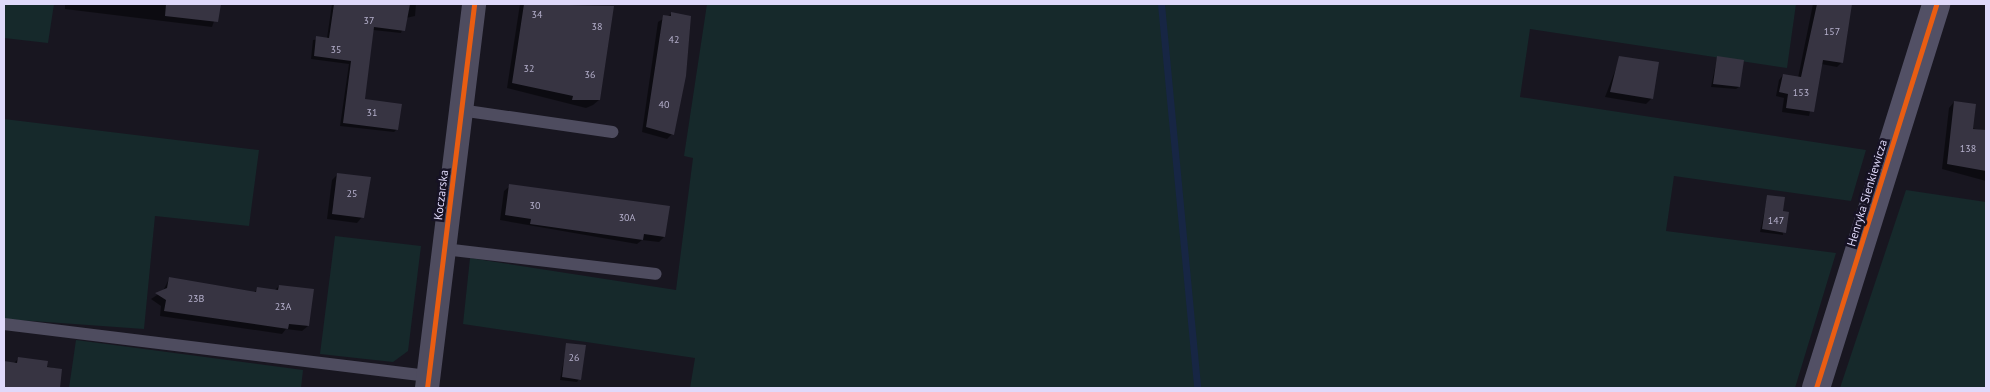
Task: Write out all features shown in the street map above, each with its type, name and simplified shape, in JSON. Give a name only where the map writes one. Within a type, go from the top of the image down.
[{"type":"street","name":"Koczarska","points":[[428,382],[474,4]]},
{"type":"street","name":"Henryka Sienkiewicza","points":[[1816,388],[1936,4]]},
{"type":"lane","points":[[460,110],[612,132]]},
{"type":"lane","points":[[444,249],[656,274]]},
{"type":"lane","points":[[4,324],[428,382]]},
{"type":"green space","points":[[4,4],[54,4],[48,43],[4,38]]},
{"type":"green space","points":[[707,4],[1796,4],[1787,68],[1530,29],[1520,97],[1866,150],[1851,201],[1674,176],[1666,231],[1836,253],[1795,388],[690,388],[695,358],[463,324],[470,258],[676,290],[693,158],[684,156]]},
{"type":"green space","points":[[4,119],[259,150],[249,226],[155,216],[144,329],[4,319]]},
{"type":"green space","points":[[1906,190],[1986,202],[1986,388],[1840,388]]},
{"type":"green space","points":[[335,236],[421,246],[408,351],[393,362],[320,354]]},
{"type":"green space","points":[[76,340],[303,370],[301,388],[69,388]]},
{"type":"building","points":[[166,4],[221,4],[218,22],[165,16]]},
{"type":"building","points":[[334,4],[410,4],[405,31],[374,27],[365,99],[402,104],[398,130],[343,123],[351,61],[314,56],[316,36],[329,38]]},
{"type":"building","points":[[524,4],[614,6],[600,100],[572,100],[573,96],[512,83]]},
{"type":"building","points":[[1817,4],[1852,4],[1843,63],[1823,60],[1814,112],[1786,108],[1788,94],[1779,92],[1783,74],[1801,77]]},
{"type":"building","points":[[671,12],[691,16],[686,76],[674,135],[646,127],[663,15],[671,16]]},
{"type":"building","points":[[1619,56],[1659,62],[1653,99],[1610,92]]},
{"type":"building","points":[[1717,56],[1744,60],[1740,87],[1713,84]]},
{"type":"building","points":[[1954,101],[1976,104],[1973,129],[1986,130],[1986,171],[1947,164]]},
{"type":"building","points":[[337,173],[371,177],[364,218],[332,214]]},
{"type":"building","points":[[509,184],[670,206],[665,237],[644,234],[643,240],[530,224],[531,219],[505,215]]},
{"type":"building","points":[[1767,195],[1785,197],[1783,211],[1789,212],[1786,233],[1762,229]]},
{"type":"building","points":[[169,277],[256,292],[257,287],[278,290],[279,285],[314,289],[309,326],[289,324],[288,329],[164,311],[166,300],[155,293],[167,288]]},
{"type":"building","points":[[566,343],[586,345],[581,380],[562,377]]},
{"type":"building","points":[[18,357],[48,361],[47,367],[62,369],[60,388],[4,388],[4,361],[17,363]]},
{"type":"waterway","points":[[1161,4],[1197,388]]},
{"type":"cycle path","points":[[427,388],[474,4]]},
{"type":"cycle path","points":[[1816,388],[1936,4]]}]
